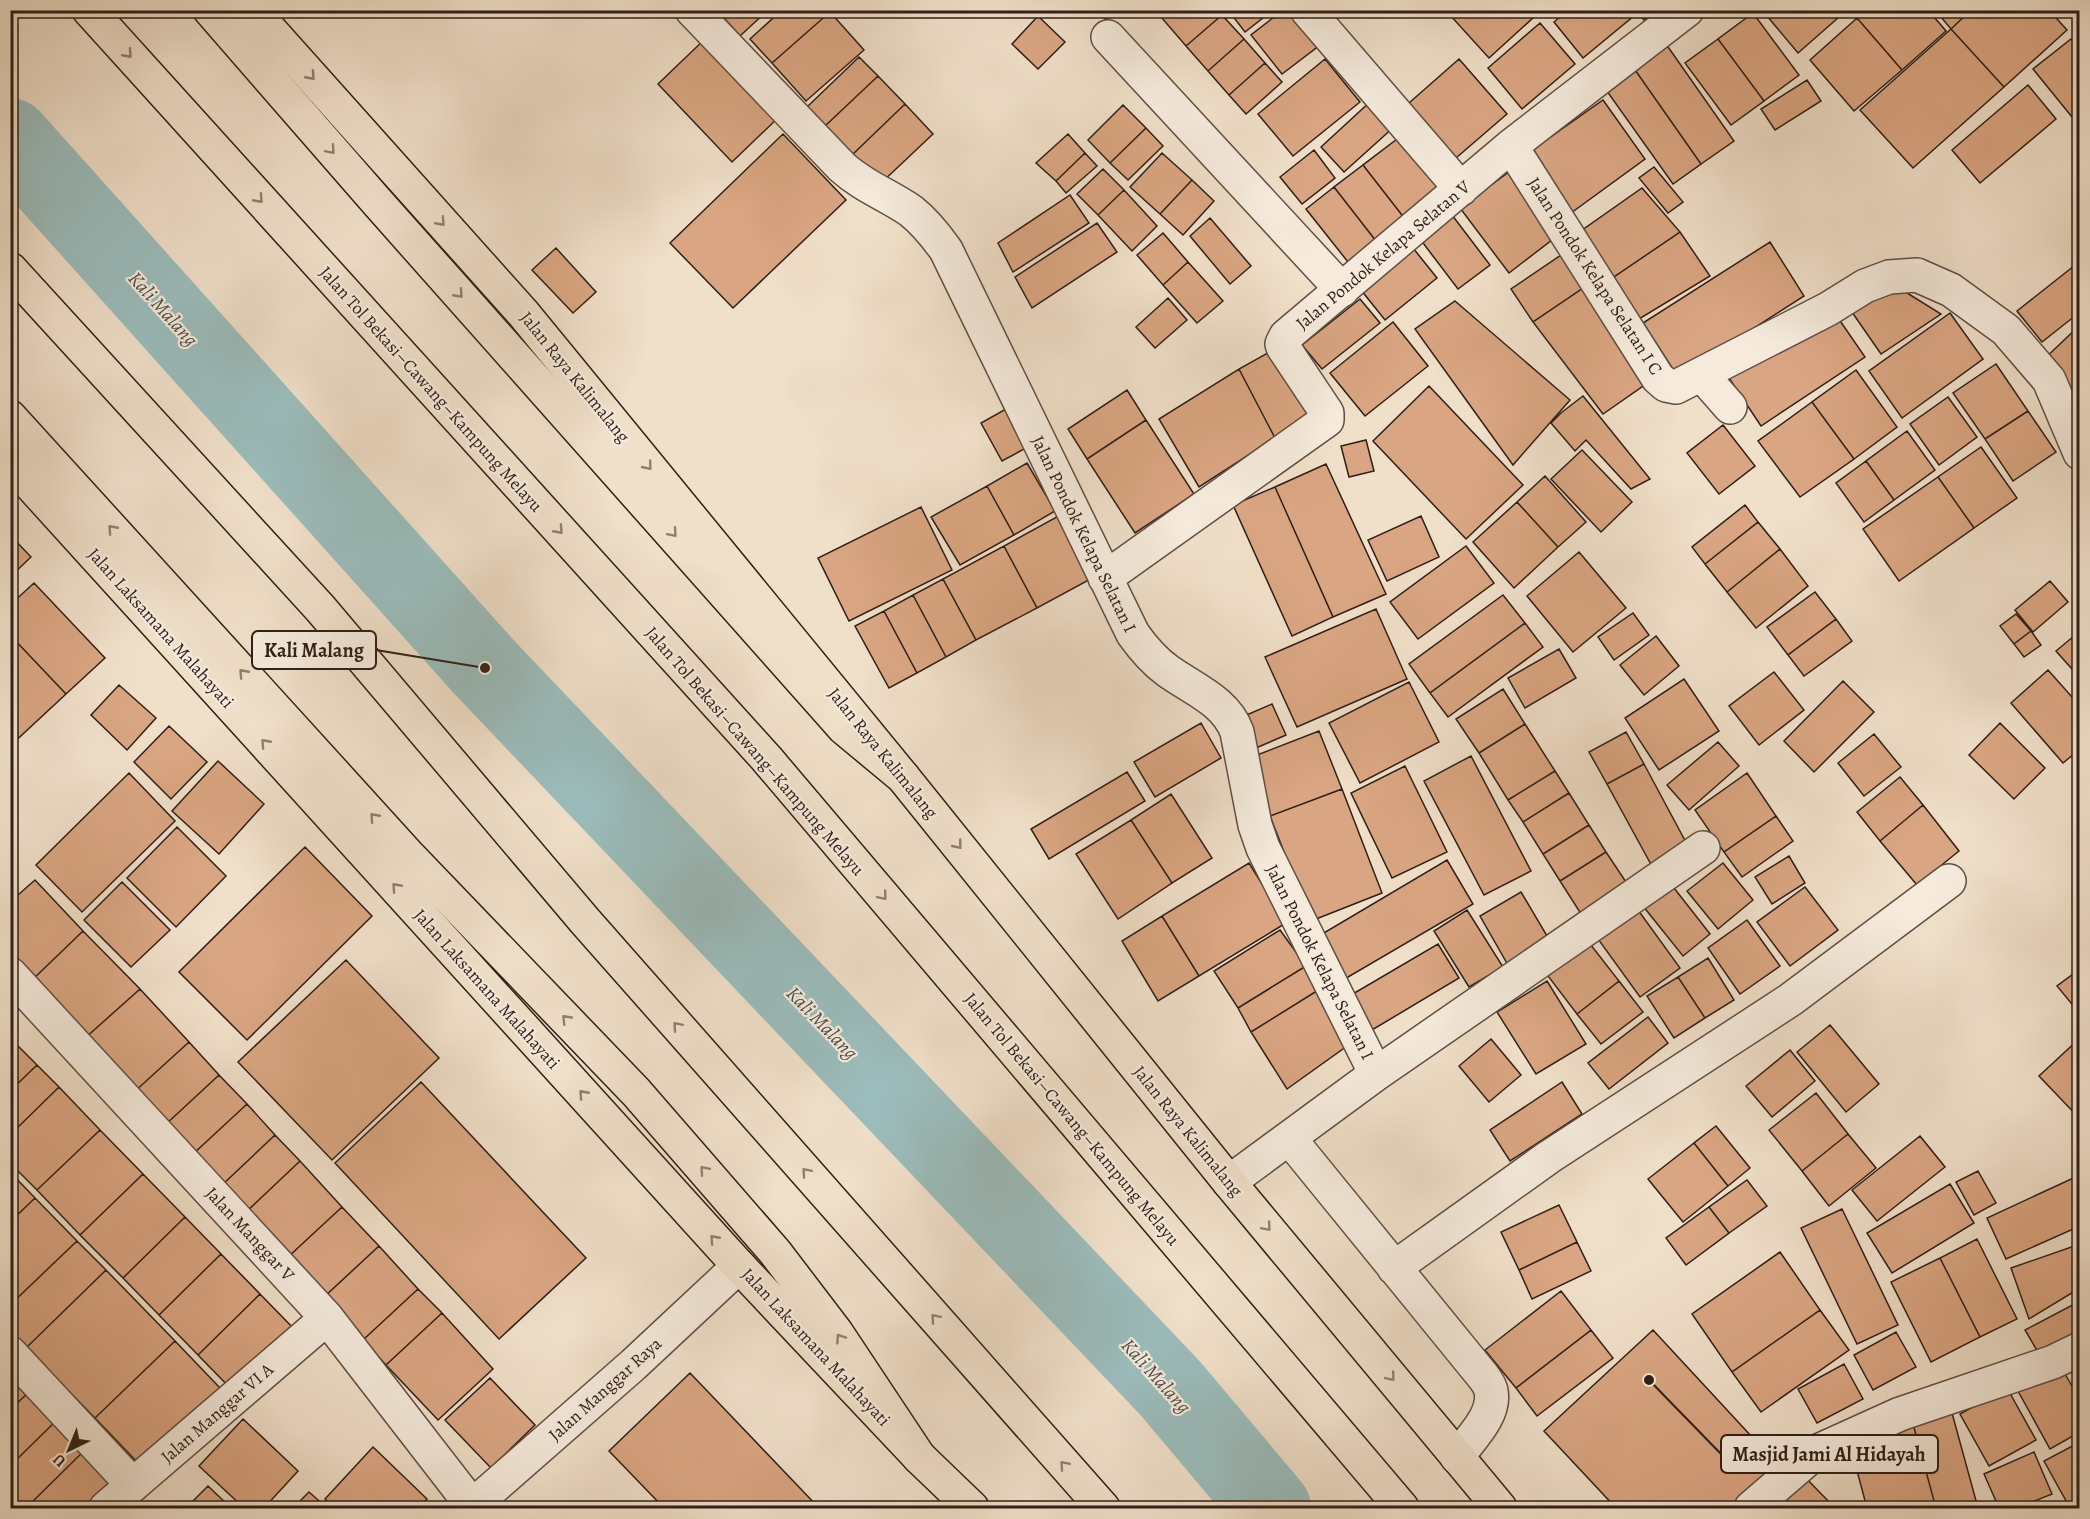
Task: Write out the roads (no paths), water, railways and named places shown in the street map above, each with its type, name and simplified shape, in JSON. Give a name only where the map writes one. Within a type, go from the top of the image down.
[{"type":"main road","name":"Jalan Tol Bekasi–Cawang–Kampung Melayu","points":[[89,10],[766,758],[1402,1509]]},
{"type":"main road","points":[[210,10],[378,203],[844,728],[903,777]]},
{"type":"main road","name":"Jalan Raya Kalimalang","points":[[252,10],[523,313],[903,777],[1229,1182],[1500,1509]]},
{"type":"main road","points":[[10,269],[320,608],[585,921],[1103,1509]]},
{"type":"main road","points":[[10,417],[410,857],[636,1092],[775,1252],[836,1332],[919,1456]]},
{"type":"main road","name":"Jalan Laksamana Malahayati","points":[[10,462],[739,1266],[972,1509]]},
{"type":"street","name":"Jalan Pondok Kelapa Selatan I","points":[[692,10],[842,167],[870,188],[910,210],[936,236],[946,250],[1133,634],[1145,650],[1168,671],[1212,699],[1233,720],[1255,825],[1263,849],[1376,1074],[1229,1182]]},
{"type":"street","points":[[1307,10],[1461,189]]},
{"type":"street","name":"Jalan Pondok Kelapa Selatan V","points":[[1105,578],[1327,420],[1327,413],[1282,344],[1286,336],[1511,146],[1687,10]]},
{"type":"street","points":[[1108,37],[1342,290]]},
{"type":"street","name":"Jalan Pondok Kelapa Selatan I C","points":[[1511,146],[1658,378],[1666,385],[1676,387],[1702,375],[1828,309],[1865,286],[1889,277],[1917,275],[1951,290],[2006,330],[2049,380],[2079,453]]},
{"type":"street","points":[[1702,375],[1730,407]]},
{"type":"street","points":[[1376,1074],[1703,848]]},
{"type":"street","points":[[1394,1268],[1549,1157],[1790,1000],[1949,881]]},
{"type":"street","name":"Jalan Manggar V","points":[[10,974],[327,1318],[472,1508]]},
{"type":"street","points":[[1289,1138],[1482,1374],[1491,1389],[1488,1414],[1457,1457]]},
{"type":"street","name":"Jalan Manggar Raya","points":[[472,1508],[633,1365],[739,1266]]},
{"type":"street","name":"Jalan Manggar VI A","points":[[106,1509],[327,1318]]},
{"type":"street","points":[[1751,1509],[1815,1452],[1900,1414],[2053,1362],[2079,1349]]},
{"type":"street","points":[[10,1353],[133,1485]]},
{"type":"waterway","name":"Kali Malang","points":[[10,138],[485,668],[1170,1388],[1271,1508]]},
{"type":"place","name":"Kali Malang","points":[[485,668]]},
{"type":"place","name":"Masjid Jami Al Hidayah","points":[[1649,1380]]}]
